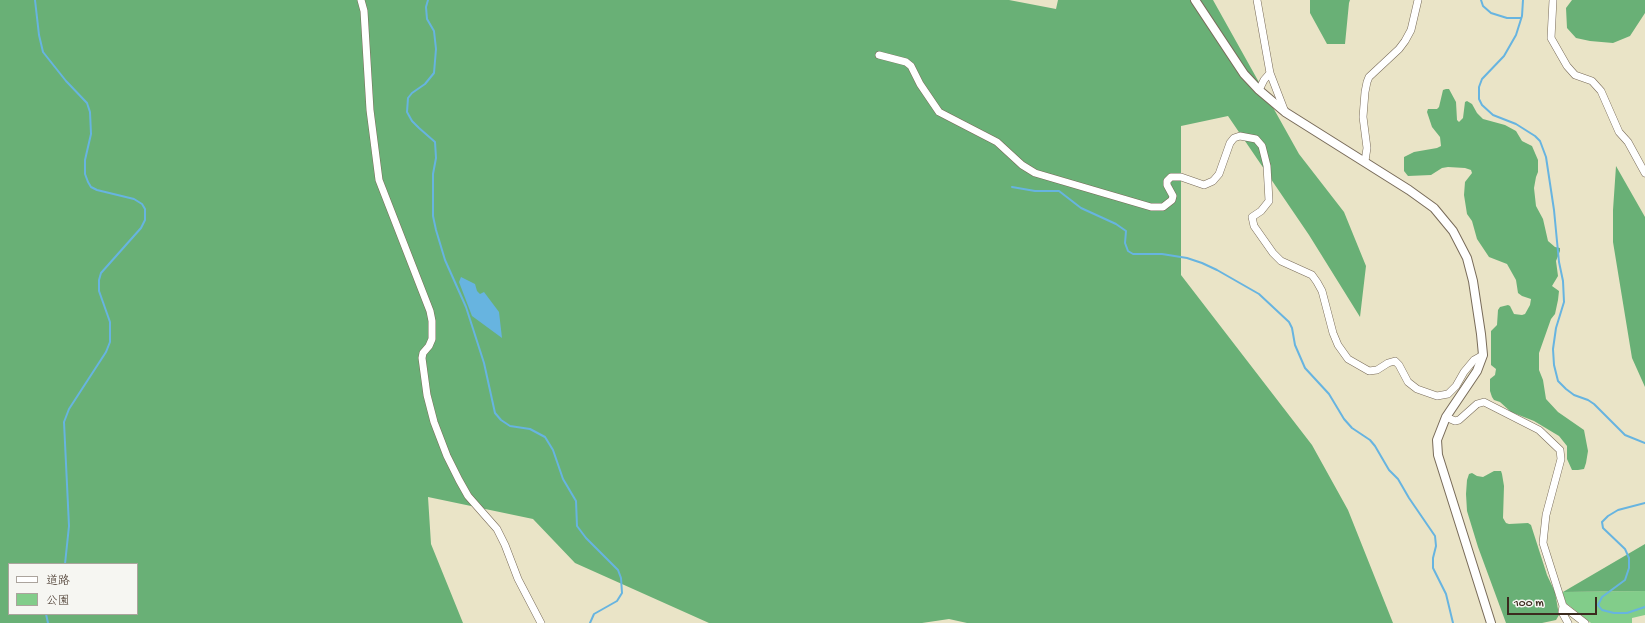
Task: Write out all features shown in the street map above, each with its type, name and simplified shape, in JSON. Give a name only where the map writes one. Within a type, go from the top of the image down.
[{"type":"street","points":[[361,0],[364,11],[370,110],[379,180],[430,310],[432,320],[432,339],[429,346],[423,353],[422,358],[426,395],[434,422],[447,456],[459,480],[468,496],[497,529],[518,579],[541,623]]},
{"type":"street","points":[[1195,0],[1244,74],[1258,90],[1285,112],[1365,161],[1434,208],[1453,231],[1467,258],[1473,281],[1481,334],[1482,355],[1477,371],[1446,417],[1437,440],[1438,455],[1491,623]]},
{"type":"street","points":[[1257,0],[1270,74],[1285,112]]},
{"type":"street","points":[[1365,161],[1367,148],[1363,117],[1367,82],[1369,77],[1399,49],[1405,40],[1411,30],[1418,0]]},
{"type":"street","points":[[1552,0],[1551,38],[1567,66],[1575,75],[1592,81],[1601,91],[1619,132],[1631,147],[1645,172]]},
{"type":"street","points":[[880,55],[906,62],[911,66],[920,84],[938,112],[996,142],[1022,165],[1035,173],[1151,207],[1163,207],[1172,200],[1173,196],[1167,185],[1167,181],[1171,177],[1181,177],[1204,185],[1213,181],[1223,164],[1230,143],[1240,136],[1256,139],[1262,146],[1265,156],[1269,201],[1261,211],[1252,217],[1254,226],[1273,253],[1281,261],[1312,275],[1317,282],[1322,292],[1333,333],[1348,359],[1369,371],[1377,370],[1388,363],[1395,361],[1399,365],[1408,382],[1417,390],[1437,396],[1448,394],[1456,386],[1464,372],[1474,360],[1482,355]]},
{"type":"street","points":[[1258,90],[1270,74]]},
{"type":"street","points":[[1446,417],[1455,421],[1459,420],[1477,404],[1484,402],[1539,430],[1560,450],[1561,459],[1546,515],[1543,543],[1563,606],[1562,612],[1568,623]]},
{"type":"street","points":[[1563,606],[1585,623]]},
{"type":"green space","points":[[0,0],[1009,0],[1056,9],[1058,0],[1213,0],[1299,154],[1344,212],[1366,266],[1360,317],[1309,235],[1228,116],[1181,126],[1181,275],[1312,445],[1348,510],[1393,623],[967,623],[949,619],[922,623],[709,623],[575,563],[533,519],[428,497],[431,544],[463,623],[0,623]]},
{"type":"green space","points":[[1310,0],[1350,0],[1345,44],[1327,44],[1310,13]]},
{"type":"green space","points":[[1572,0],[1645,0],[1645,13],[1630,36],[1613,43],[1590,41],[1576,38],[1567,28],[1566,8]]},
{"type":"green space","points":[[1449,89],[1456,102],[1457,120],[1459,122],[1463,118],[1465,102],[1467,101],[1472,104],[1477,113],[1483,119],[1505,125],[1516,131],[1522,141],[1532,146],[1538,160],[1538,172],[1534,188],[1536,206],[1543,219],[1548,241],[1555,247],[1560,248],[1556,261],[1558,276],[1552,286],[1559,291],[1558,300],[1555,314],[1551,319],[1539,353],[1539,370],[1543,380],[1546,399],[1558,412],[1584,430],[1588,451],[1584,469],[1572,470],[1567,459],[1567,446],[1559,436],[1534,421],[1511,412],[1492,397],[1490,391],[1490,379],[1495,375],[1496,369],[1491,365],[1491,331],[1497,325],[1498,310],[1500,307],[1508,305],[1514,314],[1525,314],[1530,305],[1531,299],[1518,293],[1516,280],[1507,264],[1489,257],[1477,239],[1472,221],[1467,214],[1464,195],[1465,182],[1472,173],[1471,170],[1465,168],[1448,167],[1442,168],[1431,175],[1408,176],[1404,171],[1404,157],[1414,152],[1441,146],[1440,137],[1432,127],[1427,112],[1428,109],[1437,109],[1439,107],[1443,90]]},
{"type":"green space","points":[[1616,166],[1645,217],[1645,387],[1632,358],[1613,242],[1613,210]]},
{"type":"green space","points":[[1494,471],[1501,471],[1502,474],[1504,486],[1503,518],[1506,523],[1528,523],[1531,525],[1547,575],[1555,592],[1559,615],[1556,620],[1542,623],[1506,623],[1478,547],[1467,511],[1466,494],[1469,474],[1472,473],[1483,477]]},
{"type":"green space","points":[[1645,544],[1645,591],[1563,592]]},
{"type":"green space","points":[[1645,591],[1645,615],[1632,618],[1632,623],[1591,623],[1566,603],[1563,594],[1563,592]]},
{"type":"water","points":[[461,277],[475,284],[477,291],[480,294],[484,292],[499,312],[502,338],[472,316],[459,282]]},
{"type":"waterway","points":[[35,0],[39,35],[43,52],[66,81],[87,103],[90,112],[91,134],[85,160],[85,174],[88,182],[91,187],[97,190],[134,199],[142,204],[145,209],[145,220],[141,228],[101,273],[99,280],[99,291],[110,322],[110,342],[106,352],[69,409],[64,422],[69,526],[65,563]]},
{"type":"waterway","points":[[428,0],[426,7],[427,19],[434,31],[436,49],[434,73],[425,84],[412,93],[408,98],[407,112],[412,121],[435,142],[436,158],[433,174],[433,216],[436,230],[445,260],[466,307],[484,363],[495,413],[501,420],[510,426],[530,429],[545,437],[553,450],[563,479],[576,501],[577,526],[586,538],[618,570],[621,578],[622,593],[617,601],[594,614],[590,623]]},
{"type":"waterway","points":[[1481,0],[1483,6],[1491,13],[1507,18],[1521,18]]},
{"type":"waterway","points":[[1523,0],[1522,16],[1516,35],[1504,56],[1482,79],[1479,87],[1479,99],[1482,105],[1493,115],[1516,124],[1535,136],[1540,141],[1546,157],[1554,210],[1559,262],[1563,281],[1564,302],[1556,328],[1553,349],[1554,365],[1558,381],[1574,395],[1594,404],[1625,435],[1645,443]]},
{"type":"waterway","points":[[1012,187],[1035,191],[1059,191],[1081,208],[1116,224],[1126,231],[1125,243],[1128,251],[1133,254],[1162,254],[1187,258],[1202,263],[1259,294],[1289,322],[1292,328],[1295,345],[1305,368],[1329,394],[1344,419],[1352,428],[1370,440],[1375,446],[1389,470],[1398,479],[1435,536],[1436,546],[1433,558],[1433,568],[1446,594],[1453,623]]},
{"type":"waterway","points":[[1645,503],[1618,510],[1602,522],[1603,528],[1625,549],[1629,558],[1629,568],[1625,580],[1602,597],[1598,605],[1602,610],[1614,613],[1627,613],[1645,607]]},
{"type":"waterway","points":[[46,615],[48,623]]}]
